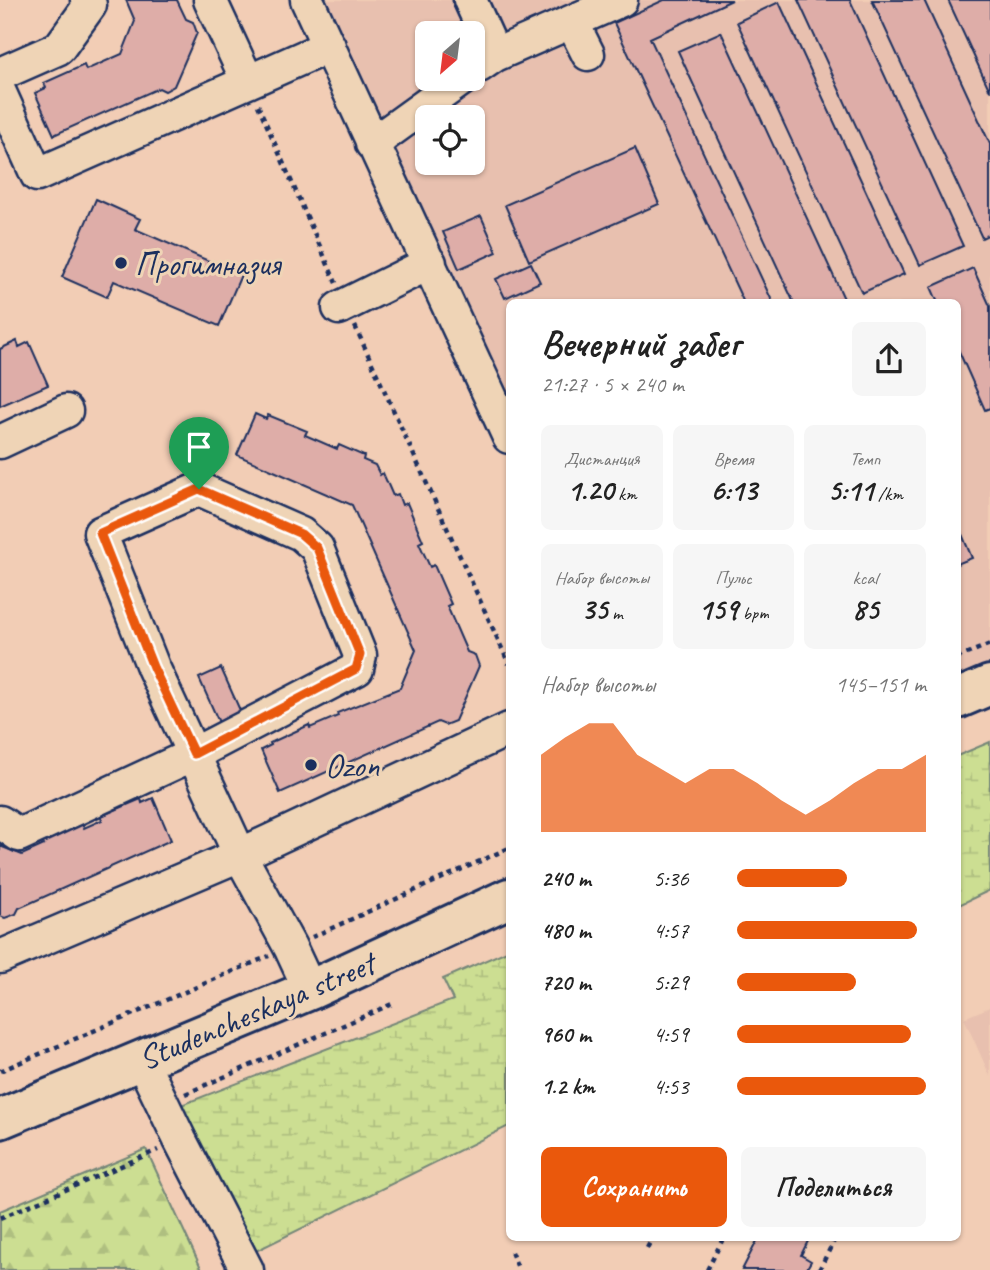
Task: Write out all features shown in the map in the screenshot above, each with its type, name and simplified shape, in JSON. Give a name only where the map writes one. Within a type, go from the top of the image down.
[{"type":"main road","points":[[961,697],[990,685]]},
{"type":"main road","name":"Studencheskaya street","points":[[0,1119],[310,990],[506,899]]},
{"type":"lane","points":[[0,74],[58,48],[90,5],[87,0]]},
{"type":"lane","points":[[210,0],[248,82]]},
{"type":"lane","points":[[307,0],[506,430]]},
{"type":"lane","points":[[470,0],[475,21]]},
{"type":"lane","points":[[485,63],[621,0]]},
{"type":"lane","points":[[572,22],[588,54]]},
{"type":"lane","points":[[0,93],[37,175],[329,46]]},
{"type":"lane","points":[[372,144],[445,91]]},
{"type":"lane","points":[[342,307],[430,263]]},
{"type":"lane","points":[[0,442],[66,411]]},
{"type":"lane","points":[[0,822],[19,835],[194,754],[356,669],[360,655],[317,548],[301,534],[199,489],[100,533],[153,667],[194,754],[240,855],[310,990]]},
{"type":"lane","points":[[0,957],[240,855],[506,730]]},
{"type":"lane","points":[[141,1059],[247,1270]]},
{"type":"path","points":[[248,82],[342,307],[506,658]]},
{"type":"path","points":[[961,657],[990,644]]},
{"type":"path","points":[[0,1071],[290,947],[506,849]]},
{"type":"path","points":[[163,1106],[392,1004]]},
{"type":"path","points":[[0,1218],[167,1146]]},
{"type":"path","points":[[648,1248],[651,1241]]},
{"type":"path","points":[[707,1270],[722,1241]]},
{"type":"path","points":[[819,1270],[834,1241]]},
{"type":"path","points":[[512,1252],[519,1270]]},
{"type":"shaded area","points":[[323,0],[990,0],[990,662],[961,674],[961,299],[506,299],[506,396]]},
{"type":"shaded area","points":[[990,1007],[990,1076],[964,1018]]},
{"type":"green space","points":[[990,742],[990,890],[961,904],[961,754]]},
{"type":"green space","points":[[506,951],[506,1127],[256,1251],[181,1105],[453,1000],[443,979]]},
{"type":"green space","points":[[146,1149],[202,1270],[0,1270],[0,1211]]},
{"type":"building","points":[[126,0],[177,0],[186,19],[193,22],[197,33],[174,86],[165,91],[159,88],[54,135],[35,93],[46,88],[44,83],[84,65],[86,70],[122,54],[135,21]]},
{"type":"building","points":[[664,0],[732,0],[650,38],[771,299],[742,299],[614,23]]},
{"type":"building","points":[[798,0],[850,0],[963,246],[920,265]]},
{"type":"building","points":[[872,0],[924,0],[990,144],[990,234],[982,238]]},
{"type":"building","points":[[948,0],[990,0],[990,91]]},
{"type":"building","points":[[779,2],[904,274],[862,293],[737,22]]},
{"type":"building","points":[[721,32],[844,299],[792,299],[678,51]]},
{"type":"building","points":[[635,148],[659,204],[529,261],[505,205]]},
{"type":"building","name":"Прогимназия","points":[[96,199],[140,219],[135,229],[241,275],[219,326],[114,281],[107,297],[62,277]]},
{"type":"building","points":[[481,216],[497,252],[459,269],[443,232]]},
{"type":"building","points":[[531,263],[540,282],[505,298],[496,279]]},
{"type":"building","points":[[973,268],[990,306],[990,408],[985,410],[961,356],[961,299],[936,299],[931,287]]},
{"type":"building","points":[[17,341],[19,347],[29,342],[48,385],[0,406],[0,349]]},
{"type":"building","points":[[255,414],[266,419],[268,415],[307,431],[305,435],[337,449],[339,445],[364,456],[363,460],[375,465],[380,475],[383,473],[393,496],[398,494],[402,505],[407,503],[423,541],[419,543],[430,567],[434,565],[451,604],[447,606],[467,652],[475,655],[479,666],[455,721],[445,725],[438,722],[280,793],[261,750],[309,725],[310,728],[338,716],[337,713],[400,688],[416,650],[352,505],[237,455]]},
{"type":"building","points":[[961,532],[972,558],[961,562]]},
{"type":"building","points":[[221,668],[243,717],[221,727],[199,678]]},
{"type":"building","points":[[153,798],[171,840],[19,908],[16,914],[5,918],[0,916],[0,846],[22,855],[44,845],[42,842],[82,824],[84,828],[102,820],[101,816],[141,799],[142,803]]},
{"type":"building","points":[[757,1241],[808,1241],[801,1255],[811,1261],[806,1270],[742,1270]]},
{"type":"place","name":"Прогимназия","points":[[121,263]]},
{"type":"place","name":"Ozon","points":[[311,765]]},
{"type":"route","points":[[199,489],[301,534],[317,548],[360,655],[356,669],[194,754],[153,667],[100,533],[199,489]]}]
